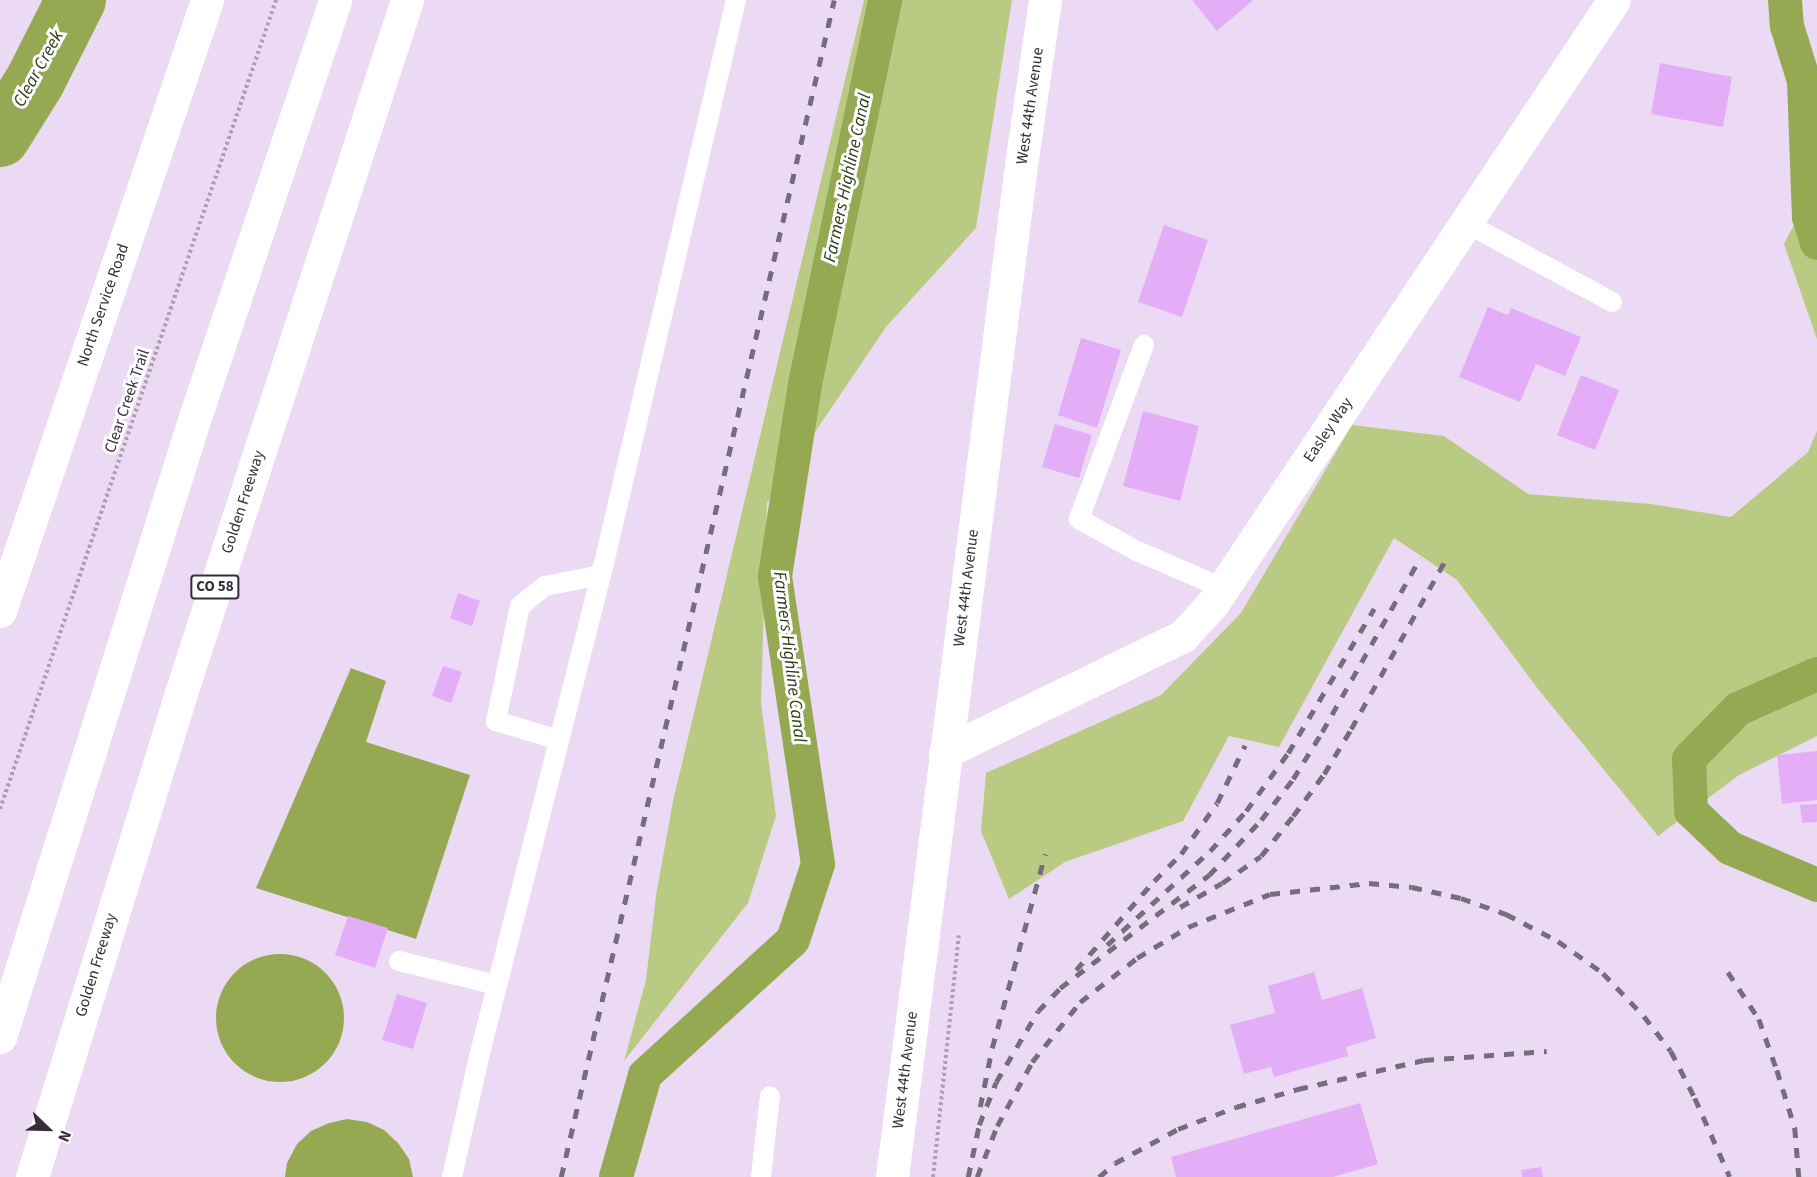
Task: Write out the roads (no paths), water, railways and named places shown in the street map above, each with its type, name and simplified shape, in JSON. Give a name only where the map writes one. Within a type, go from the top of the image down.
[{"type":"main road","name":"North Service Road","points":[[0,610],[207,0]]},
{"type":"main road","points":[[0,1037],[196,414],[335,0]]},
{"type":"main road","name":"Golden Freeway","points":[[32,1177],[181,693],[407,0]]},
{"type":"main road","name":"West 44th Avenue","points":[[892,1177],[1020,170],[1046,0]]},
{"type":"main road","name":"Easley Way","points":[[945,752],[1183,636],[1223,588],[1614,0]]},
{"type":"lane","points":[[452,1177],[497,985],[601,575],[736,0]]},
{"type":"lane","points":[[1466,223],[1612,302]]},
{"type":"lane","points":[[1144,345],[1080,519],[1137,551],[1223,588]]},
{"type":"lane","points":[[559,740],[495,721],[520,606],[545,585],[601,575]]},
{"type":"lane","points":[[399,961],[497,985]]},
{"type":"lane","points":[[761,1177],[770,1096]]},
{"type":"waterway","name":"Clear Creek","points":[[0,137],[35,81],[76,0]]},
{"type":"waterway","name":"Farmers Highline Canal","points":[[616,1177],[645,1075],[793,940],[818,864],[775,576],[805,384],[885,0]]},
{"type":"waterway","points":[[1785,0],[1787,26],[1804,81],[1809,217],[1817,243]]},
{"type":"waterway","points":[[1817,674],[1738,709],[1689,759],[1691,811],[1730,848],[1817,885]]},
{"type":"railway","points":[[561,1177],[834,0]]},
{"type":"railway","points":[[968,1177],[979,1125],[996,1082],[1038,1011],[1060,988],[1209,875],[1261,820],[1293,779],[1322,732],[1420,558]]},
{"type":"railway","points":[[1180,907],[1222,883],[1261,856],[1293,816],[1324,774],[1351,729],[1445,561]]},
{"type":"railway","points":[[1107,945],[1210,851],[1246,811],[1288,753],[1374,609]]},
{"type":"railway","points":[[1076,970],[1154,881],[1181,854],[1217,803],[1245,745]]},
{"type":"railway","points":[[980,1107],[992,1048],[1045,854]]},
{"type":"railway","points":[[977,1177],[997,1126],[1032,1062],[1080,1002],[1137,958],[1188,927],[1270,894],[1369,883],[1412,887],[1461,898],[1506,914],[1558,941],[1603,973],[1644,1016],[1671,1051],[1695,1098],[1730,1177]]},
{"type":"railway","points":[[1728,972],[1759,1019],[1777,1070],[1795,1128],[1799,1177]]},
{"type":"railway","points":[[1099,1177],[1115,1163],[1178,1129],[1236,1107],[1298,1089],[1424,1060],[1547,1051]]}]
